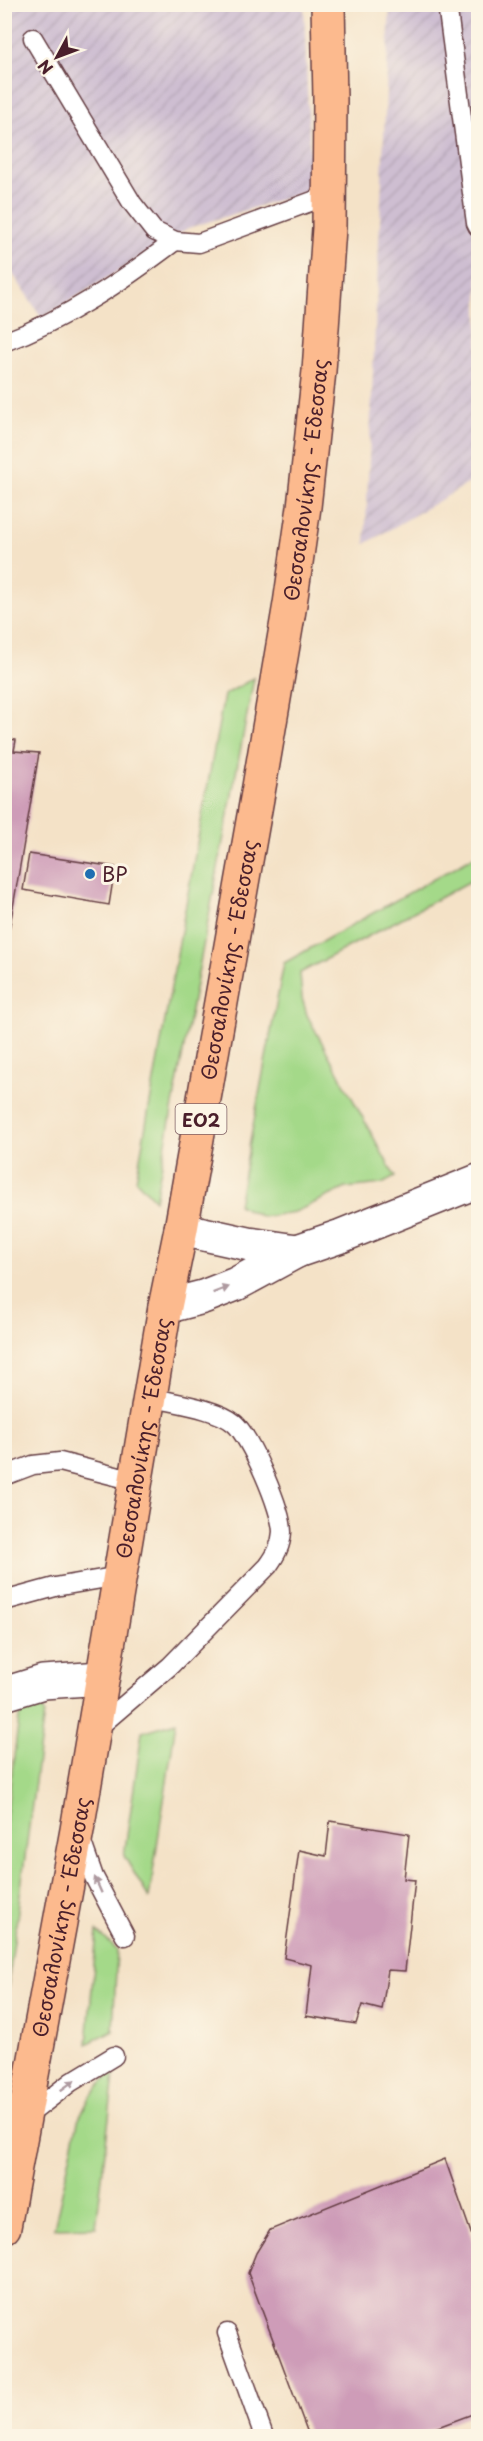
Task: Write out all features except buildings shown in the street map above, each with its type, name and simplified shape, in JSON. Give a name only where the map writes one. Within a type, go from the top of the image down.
[{"type":"highway","name":"Θεσσαλονίκης - Έδεσσας","points":[[4,2227],[77,1830],[165,1307],[181,1229],[290,604],[319,371],[329,228],[328,4]]},
{"type":"street","points":[[165,1307],[203,1297],[236,1284],[297,1251],[341,1236],[478,1181]]},
{"type":"street","points":[[181,1229],[249,1244],[297,1251]]},
{"type":"street","points":[[4,1694],[43,1682],[102,1678]]},
{"type":"lane","points":[[447,4],[478,227]]},
{"type":"lane","points":[[33,38],[132,203],[154,231],[175,241],[199,243],[329,195]]},
{"type":"lane","points":[[4,342],[64,315],[109,289],[175,241]]},
{"type":"lane","points":[[93,1732],[170,1666],[268,1566],[279,1549],[282,1531],[278,1509],[246,1436],[235,1423],[223,1415],[150,1397]]},
{"type":"lane","points":[[4,1476],[33,1465],[60,1462],[135,1481]]},
{"type":"lane","points":[[4,1601],[55,1587],[119,1576]]},
{"type":"lane","points":[[77,1830],[94,1877],[125,1936]]},
{"type":"lane","points":[[24,2118],[71,2082],[114,2056]]},
{"type":"lane","points":[[227,2333],[264,2436]]},
{"type":"shaded area","points":[[4,5],[304,5],[311,190],[188,228],[42,318],[5,262]]},
{"type":"shaded area","points":[[390,5],[478,5],[478,478],[365,544]]},
{"type":"green space","points":[[254,678],[155,1200],[136,1180],[224,695]]},
{"type":"green space","points":[[478,854],[478,877],[300,973],[302,998],[307,1015],[395,1177],[382,1184],[346,1188],[295,1212],[262,1217],[238,1205],[284,963]]},
{"type":"green space","points":[[38,1700],[44,1713],[5,2009],[5,1824],[21,1703]]},
{"type":"green space","points":[[176,1722],[149,1898],[124,1856],[142,1732]]},
{"type":"green space","points":[[97,1931],[117,1950],[113,2030],[87,2044]]},
{"type":"green space","points":[[115,2067],[96,2227],[54,2228],[78,2121],[90,2097]]},
{"type":"place","name":"BP","points":[[90,874]]}]
